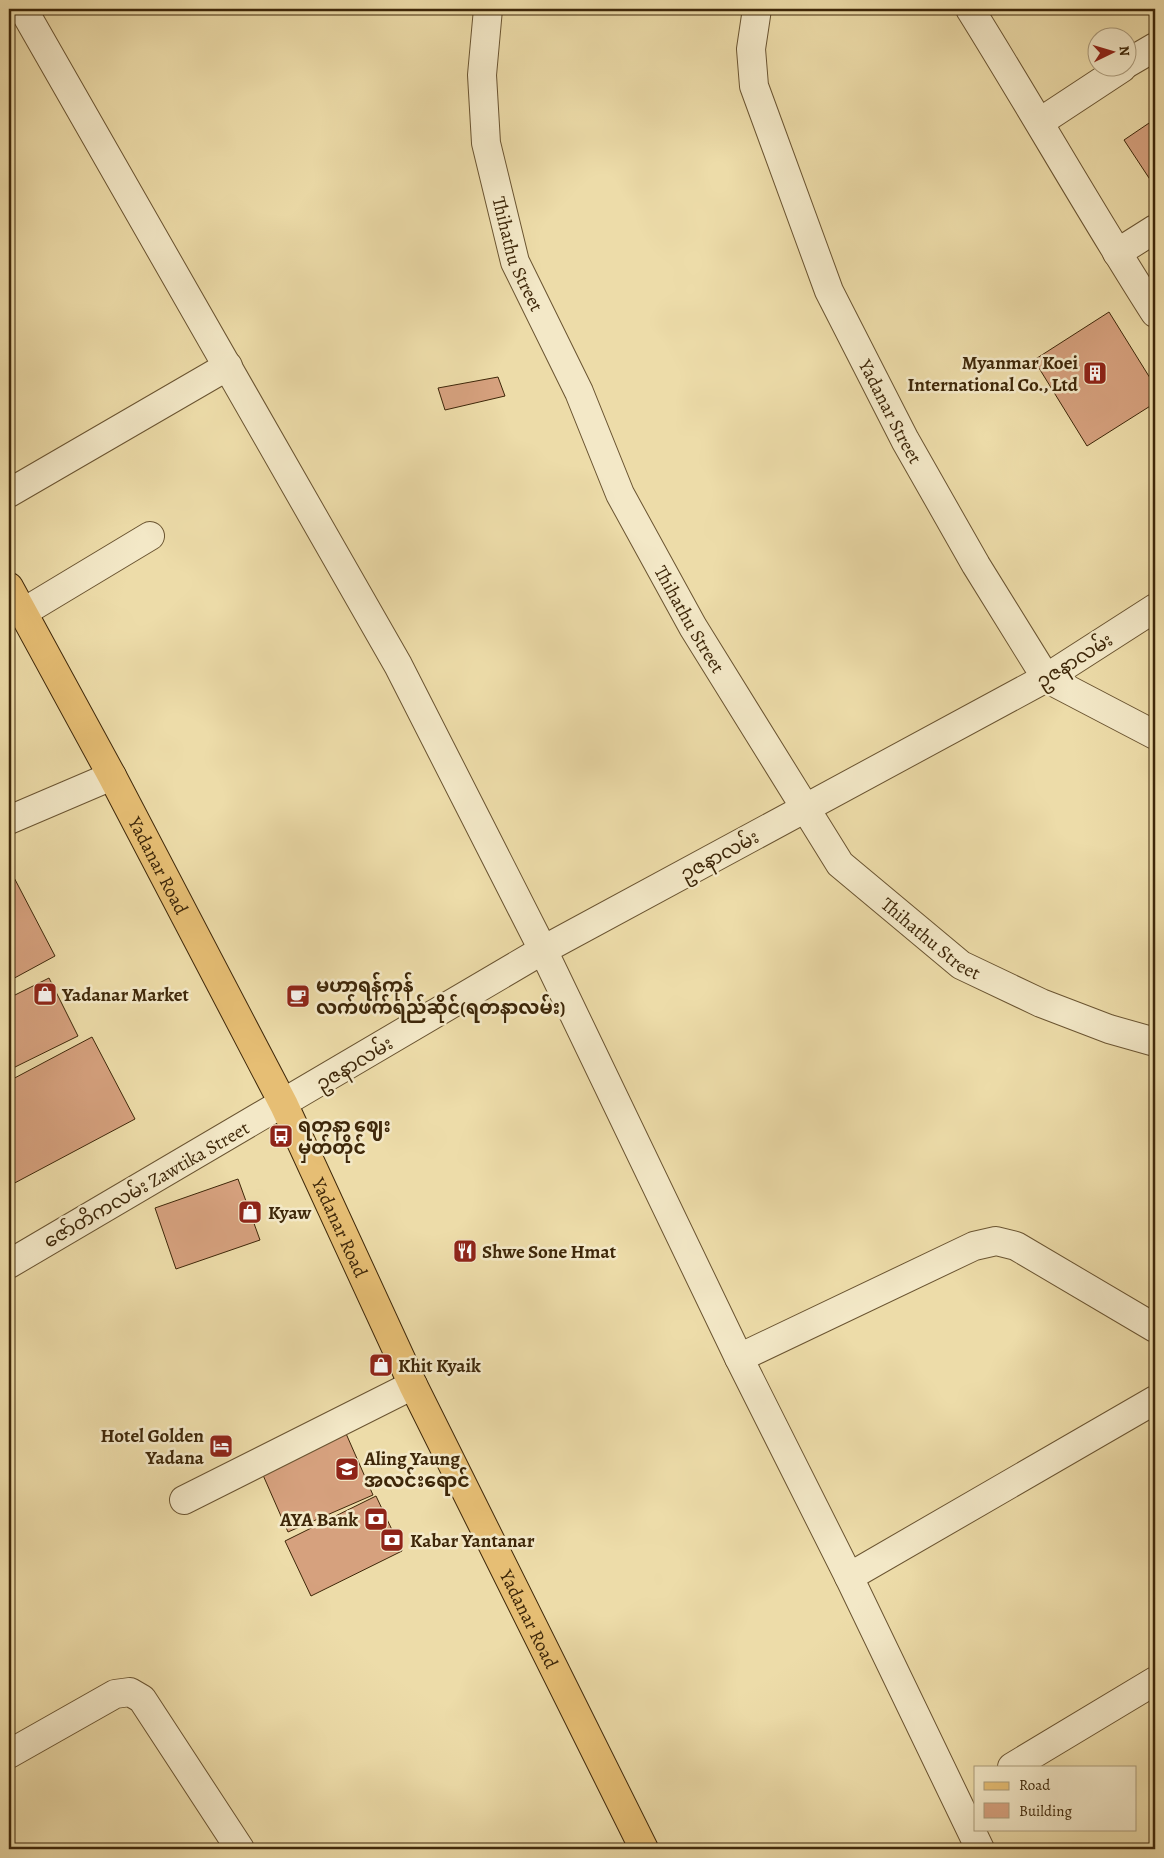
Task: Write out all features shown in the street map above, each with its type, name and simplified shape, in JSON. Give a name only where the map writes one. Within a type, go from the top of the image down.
[{"type":"main road","name":"Yadanar Road","points":[[9,587],[112,776],[284,1104],[413,1385],[644,1849]]},
{"type":"street","points":[[23,9],[398,665],[543,950],[739,1358],[849,1577],[966,1794],[974,1825]]},
{"type":"street","name":"Thihathu Street","points":[[488,9],[482,75],[486,143],[515,262],[579,392],[620,494],[693,627],[840,864],[961,965],[1040,1003],[1109,1029],[1155,1042]]},
{"type":"street","name":"Yadanar Street","points":[[757,9],[751,49],[754,86],[829,292],[905,440],[976,565],[1046,678]]},
{"type":"street","points":[[970,9],[1155,313]]},
{"type":"street","points":[[1136,58],[1155,48]]},
{"type":"street","points":[[1040,122],[1107,78]]},
{"type":"street","points":[[1117,253],[1155,229]]},
{"type":"street","points":[[9,493],[228,366]]},
{"type":"street","points":[[22,613],[150,536]]},
{"type":"street","name":"ဥဇနာလမ်း","points":[[284,1104],[543,950],[1046,678],[1155,608]]},
{"type":"street","points":[[1046,678],[1155,735]]},
{"type":"street","points":[[9,820],[112,776]]},
{"type":"street","name":"ဇော်တိကလမ်း Zawtika Street","points":[[9,1264],[284,1104]]},
{"type":"street","points":[[739,1358],[974,1246],[996,1241],[1016,1246],[1155,1328]]},
{"type":"street","points":[[184,1500],[413,1385]]},
{"type":"street","points":[[849,1577],[1155,1400]]},
{"type":"street","points":[[1014,1766],[1155,1681]]},
{"type":"street","points":[[9,1754],[115,1694],[130,1692],[142,1699],[240,1849]]},
{"type":"street","points":[[975,1830],[980,1849]]},
{"type":"building","points":[[1155,119],[1155,177],[1151,181],[1124,140]]},
{"type":"building","name":"Myanmar Koei International Co., Ltd","points":[[1109,312],[1155,386],[1155,403],[1087,446],[1034,360]]},
{"type":"building","points":[[498,377],[505,396],[445,410],[438,388]]},
{"type":"building","points":[[9,868],[55,956],[9,981]]},
{"type":"building","points":[[49,978],[78,1036],[9,1070],[9,998]]},
{"type":"building","points":[[92,1037],[135,1119],[9,1186],[9,1081]]},
{"type":"building","points":[[238,1179],[260,1240],[176,1269],[155,1208]]},
{"type":"building","points":[[344,1429],[373,1495],[288,1532],[259,1466]]},
{"type":"building","points":[[376,1496],[402,1551],[311,1596],[285,1541]]},
{"type":"place","name":"Myanmar Koei International Co., Ltd","points":[[1095,373]]},
{"type":"place","name":"Yadanar Market","points":[[45,994]]},
{"type":"place","name":"မဟာရန်ကုန် လက်ဖက်ရည်ဆိုင်(ရတနာလမ်း)","points":[[298,996]]},
{"type":"place","name":"ရတနာ ဈေး မှတ်တိုင်","points":[[281,1136]]},
{"type":"place","name":"Kyaw","points":[[250,1212]]},
{"type":"place","name":"Shwe Sone Hmat","points":[[465,1251]]},
{"type":"place","name":"Khit Kyaik","points":[[381,1365]]},
{"type":"place","name":"Hotel Golden Yadana","points":[[221,1446]]},
{"type":"place","name":"Aling Yaung အလင်းရောင်","points":[[347,1469]]},
{"type":"place","name":"AYA Bank","points":[[376,1519]]},
{"type":"place","name":"Kabar Yantanar","points":[[392,1540]]}]
